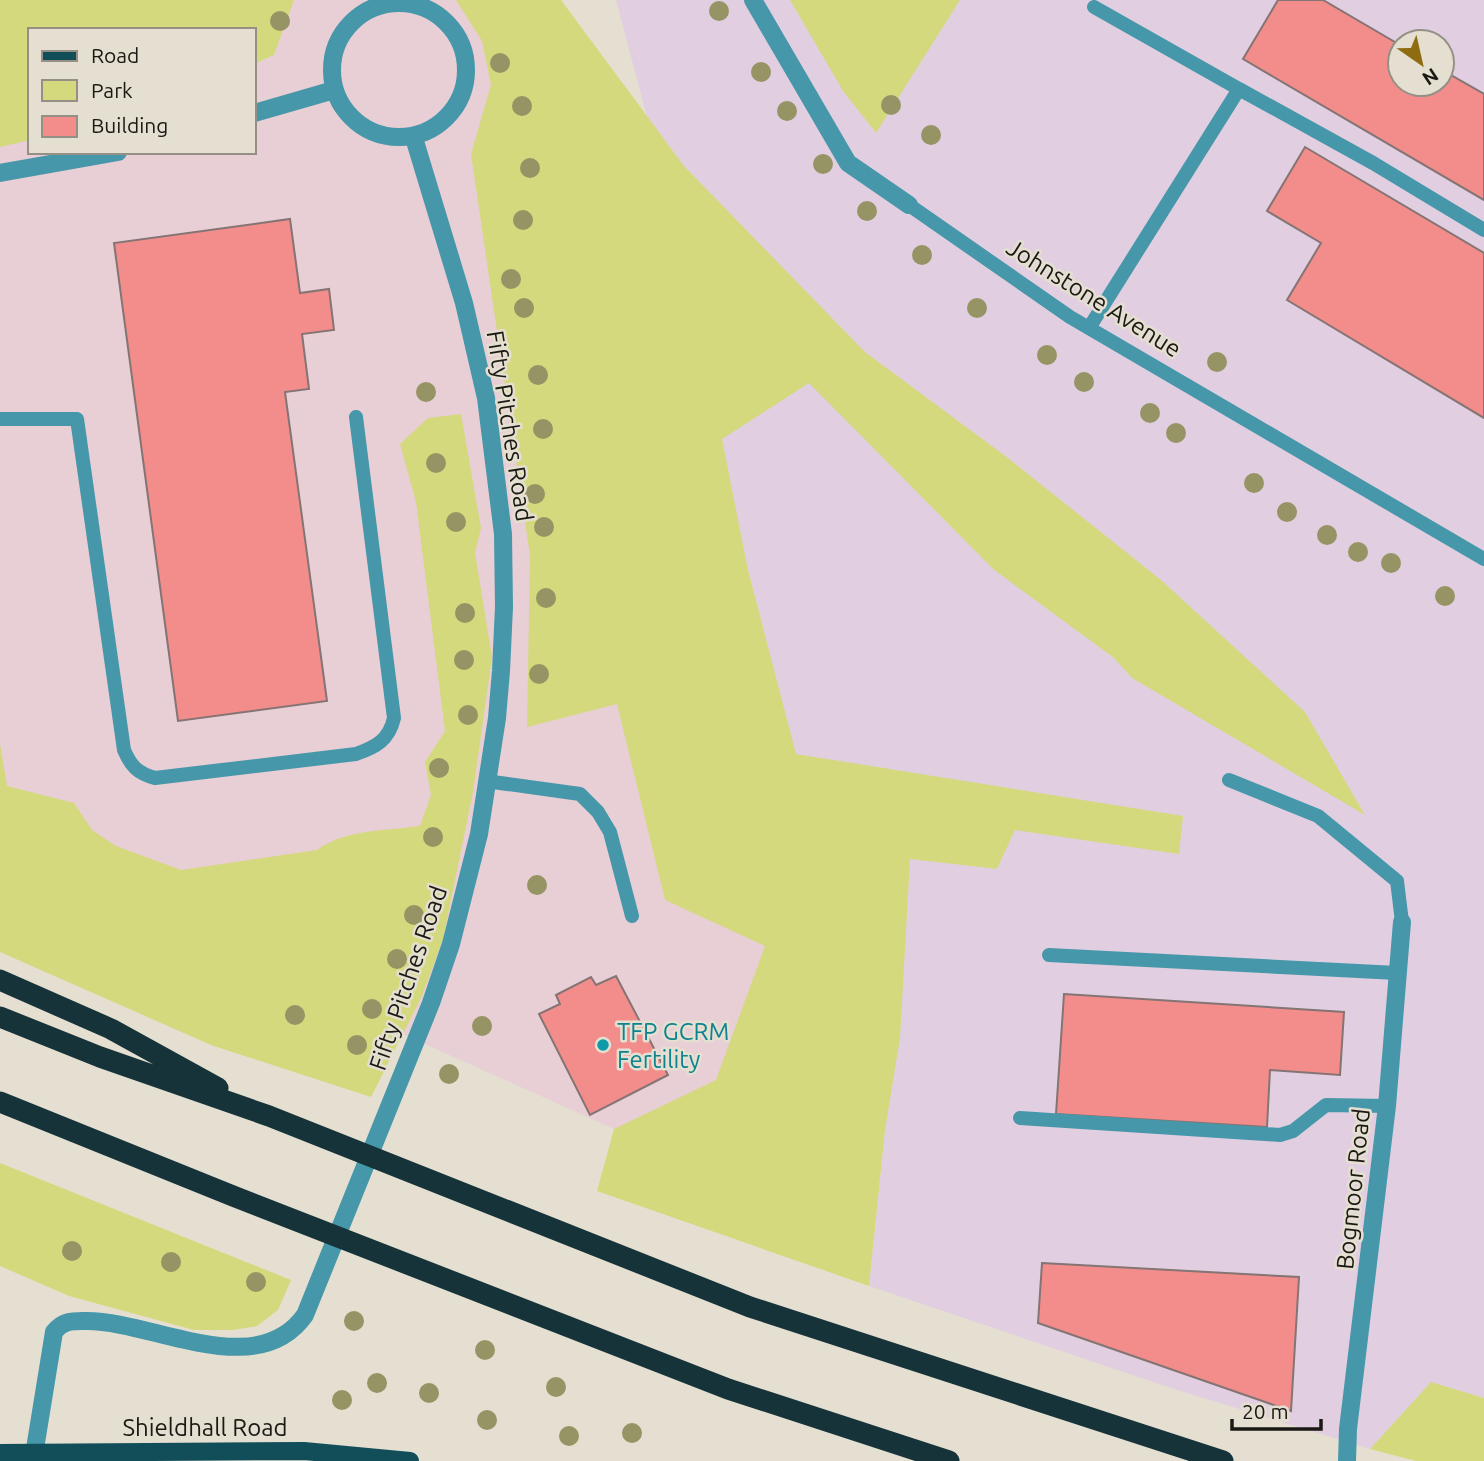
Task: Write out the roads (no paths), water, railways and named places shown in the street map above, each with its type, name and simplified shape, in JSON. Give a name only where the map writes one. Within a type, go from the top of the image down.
[{"type":"highway","points":[[0,980],[111,1028],[269,1116]]},
{"type":"highway","points":[[0,1017],[100,1057],[269,1116],[750,1307],[1223,1461]]},
{"type":"highway","points":[[0,1102],[727,1389],[949,1461]]},
{"type":"main road","name":"Shieldhall Road","points":[[0,1453],[34,1457],[304,1451],[410,1461]]},
{"type":"street","name":"Johnstone Avenue","points":[[753,0],[848,163],[909,205]]},
{"type":"street","points":[[383,2],[406,2],[436,12],[458,37],[467,72],[464,88],[444,120],[414,138],[384,137],[355,122],[341,106],[334,90],[334,54],[348,26],[363,13],[383,2]]},
{"type":"street","points":[[256,112],[334,90]]},
{"type":"street","name":"Fifty Pitches Road","points":[[34,1457],[54,1332],[59,1325],[68,1321],[99,1321],[203,1343],[251,1348],[281,1337],[297,1327],[305,1315],[431,1003],[451,944],[478,834],[497,718],[504,607],[503,534],[496,464],[474,342],[414,138]]},
{"type":"street","points":[[0,173],[107,154]]},
{"type":"street","name":"Bogmoor Road","points":[[1347,1461],[1348,1429],[1387,1107],[1402,922]]},
{"type":"lane","points":[[1094,8],[1373,163],[1484,230]]},
{"type":"lane","points":[[1089,328],[1238,89]]},
{"type":"lane","name":"Johnstone Avenue","points":[[909,205],[1089,328],[1484,559]]},
{"type":"lane","points":[[0,419],[77,419],[124,750],[131,765],[143,775],[155,778],[356,754],[377,746],[391,731],[394,718],[356,417]]},
{"type":"lane","points":[[1229,780],[1318,816],[1397,881],[1402,922]]},
{"type":"lane","points":[[486,781],[580,794],[598,812],[610,832],[632,916]]},
{"type":"lane","points":[[1049,955],[1396,973]]},
{"type":"lane","points":[[1020,1118],[1280,1135],[1293,1130],[1326,1105],[1387,1107]]},
{"type":"place","name":"TFP GCRM Fertility","points":[[603,1045]]}]
